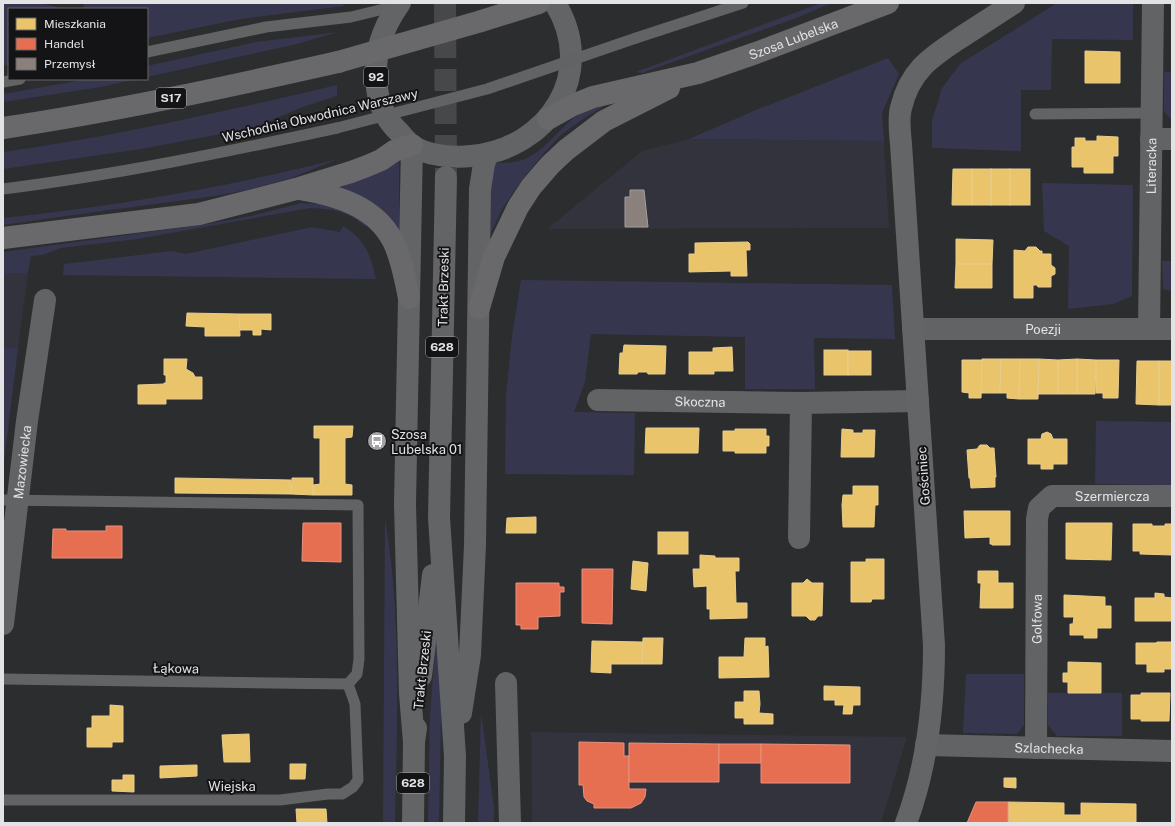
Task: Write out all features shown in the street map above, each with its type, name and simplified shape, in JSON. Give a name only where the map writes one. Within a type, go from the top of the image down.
[{"type":"highway","name":"S17","points":[[3,128],[106,111],[338,62],[539,3]]},
{"type":"highway","name":"Szosa Lubelska","points":[[698,73],[756,53],[888,3]]},
{"type":"highway","points":[[548,119],[573,105],[593,97],[698,73]]},
{"type":"highway","points":[[479,308],[494,257],[503,236],[521,202],[531,187],[550,165],[566,150],[604,121],[698,73]]},
{"type":"highway","points":[[3,238],[199,214],[296,189],[366,166],[381,160],[394,151],[412,145]]},
{"type":"highway","points":[[296,189],[341,198],[368,213],[381,224],[393,241],[410,298]]},
{"type":"main road","name":"92","points":[[399,4],[385,28],[378,46],[375,71],[378,93],[383,112],[396,129],[412,145],[427,152],[444,156],[461,157],[487,155],[522,141],[538,130],[560,102],[566,87],[570,70],[571,54],[569,37],[564,21],[555,3]]},
{"type":"main road","points":[[412,145],[405,504],[410,694],[414,742]]},
{"type":"main road","points":[[455,756],[470,655],[475,545],[480,189],[487,155]]},
{"type":"main road","name":"Trakt Brzeski","points":[[446,177],[439,518],[455,756],[454,823]]},
{"type":"main road","name":"Trakt Brzeski","points":[[413,823],[414,742],[439,518]]},
{"type":"street","name":"Gościniec","points":[[906,823],[921,775],[926,745],[932,703],[934,644],[900,110],[904,95],[918,71],[930,58],[1014,3]]},
{"type":"street","name":"Literacka","points":[[1149,329],[1162,139],[1152,113],[1153,3]]},
{"type":"street","name":"Mazowiecka","points":[[3,624],[10,500],[27,421],[45,300]]},
{"type":"street","name":"Poezji","points":[[913,329],[1172,329]]},
{"type":"street","name":"Skoczna","points":[[598,400],[801,403],[918,401]]},
{"type":"street","points":[[799,538],[801,403]]},
{"type":"street","name":"Szermiercza","points":[[1052,496],[1172,496]]},
{"type":"street","name":"Golfowa","points":[[1036,748],[1037,519],[1039,508],[1052,496]]},
{"type":"street","points":[[506,683],[510,823]]},
{"type":"street","name":"Szlachecka","points":[[926,745],[1172,751]]},
{"type":"lane","name":"Wschodnia Obwodnica Warszawy","points":[[3,189],[118,172],[234,150],[336,128],[487,89],[743,3]]},
{"type":"lane","points":[[148,52],[266,26],[351,18],[399,4]]},
{"type":"lane","points":[[3,82],[14,80]]},
{"type":"lane","points":[[1035,114],[1152,113]]},
{"type":"lane","points":[[10,500],[358,505],[359,659],[357,674],[348,684]]},
{"type":"lane","name":"Łąkowa","points":[[3,679],[348,684]]},
{"type":"lane","name":"Wiejska","points":[[3,800],[280,800],[328,794],[342,794],[353,787],[358,780],[355,704],[348,684]]},
{"type":"shaded area","points":[[3,3],[38,3],[57,7],[8,8],[8,65],[3,66]]},
{"type":"shaded area","points":[[84,3],[342,3],[344,6],[241,19],[148,38],[148,8],[83,8]]},
{"type":"shaded area","points":[[821,3],[832,3],[796,18],[643,73],[636,72]]},
{"type":"shaded area","points":[[1057,3],[1133,3],[1133,40],[1052,39],[1051,90],[1021,90],[1021,151],[932,148],[932,121],[942,88],[960,64]]},
{"type":"shaded area","points":[[338,32],[297,44],[148,77],[148,66],[256,42]]},
{"type":"shaded area","points":[[888,58],[899,74],[882,113],[884,141],[689,139],[756,110]]},
{"type":"shaded area","points":[[1164,72],[1172,72],[1172,120],[1164,112]]},
{"type":"shaded area","points":[[82,80],[132,80],[101,87],[3,102],[3,94]]},
{"type":"shaded area","points":[[337,85],[337,96],[305,106],[253,128],[141,149],[3,169],[3,152],[129,131]]},
{"type":"shaded area","points":[[614,98],[562,134],[544,153],[521,181],[502,209],[487,241],[486,213],[494,163],[517,161],[533,155],[578,115],[595,105]]},
{"type":"shaded area","points":[[689,139],[884,141],[889,228],[547,229],[642,151]]},
{"type":"shaded area","points":[[338,159],[291,178],[247,190],[215,196],[3,225],[3,218],[88,208],[213,187]]},
{"type":"shaded area","points":[[396,159],[399,161],[399,232],[341,189],[342,187]]},
{"type":"shaded area","points":[[1042,183],[1133,185],[1132,296],[1113,304],[1068,309],[1069,246],[1044,231]]},
{"type":"shaded area","points":[[301,203],[322,204],[336,207],[368,223],[365,226],[346,214],[326,209],[310,208],[138,239],[61,248],[43,255],[31,256],[28,273],[3,273],[3,252],[214,223],[255,215]]},
{"type":"shaded area","points":[[343,226],[351,231],[366,248],[372,262],[376,279],[63,275],[64,264],[172,251],[186,254],[312,227],[340,232]]},
{"type":"shaded area","points":[[1162,261],[1172,261],[1172,291],[1163,289]]},
{"type":"shaded area","points":[[3,273],[28,273],[18,348],[3,348]]},
{"type":"shaded area","points":[[521,280],[892,285],[895,339],[814,338],[815,389],[745,389],[745,337],[591,334],[585,382],[574,412],[635,413],[634,475],[505,474],[506,396],[512,336]]},
{"type":"shaded area","points":[[3,348],[18,348],[3,470]]},
{"type":"shaded area","points":[[1096,421],[1172,422],[1172,485],[1095,484]]},
{"type":"shaded area","points":[[385,518],[394,594],[396,632],[397,708],[395,823],[383,823]]},
{"type":"shaded area","points":[[437,626],[441,713],[439,823],[428,823],[430,714]]},
{"type":"shaded area","points":[[966,674],[1024,674],[1024,725],[1017,734],[963,733]]},
{"type":"shaded area","points":[[1048,693],[1122,693],[1122,736],[1057,736],[1048,725]]},
{"type":"shaded area","points":[[481,713],[494,807],[494,823],[478,823]]},
{"type":"shaded area","points":[[531,732],[907,737],[881,823],[532,823]]},
{"type":"building: Mieszkania","points":[[1085,51],[1120,52],[1120,83],[1085,83]]},
{"type":"building: Mieszkania","points":[[1097,136],[1118,137],[1118,156],[1113,156],[1113,173],[1084,173],[1084,167],[1072,167],[1072,147],[1075,147],[1075,138],[1085,138],[1085,141],[1097,141]]},
{"type":"building: Mieszkania","points":[[953,169],[972,169],[972,205],[952,205]]},
{"type":"building: Mieszkania","points":[[972,169],[991,169],[991,205],[972,205]]},
{"type":"building: Mieszkania","points":[[991,169],[1010,169],[1010,205],[991,205]]},
{"type":"building: Mieszkania","points":[[1010,169],[1030,169],[1030,205],[1010,205]]},
{"type":"building: Mieszkania","points":[[956,239],[993,240],[992,264],[956,264]]},
{"type":"building: Mieszkania","points":[[748,242],[750,244],[750,250],[746,250],[747,276],[731,276],[731,271],[689,272],[689,254],[695,254],[695,243]]},
{"type":"building: Mieszkania","points":[[1028,247],[1036,247],[1042,251],[1042,254],[1051,254],[1051,265],[1055,268],[1055,274],[1051,276],[1051,287],[1038,287],[1037,285],[1033,285],[1033,298],[1014,298],[1014,250],[1025,251]]},
{"type":"building: Mieszkania","points":[[956,264],[992,264],[992,288],[955,288]]},
{"type":"building: Mieszkania","points":[[187,313],[239,314],[240,336],[205,336],[205,327],[186,326]]},
{"type":"building: Mieszkania","points":[[239,314],[271,314],[271,330],[261,329],[261,335],[253,335],[253,330],[240,330]]},
{"type":"building: Mieszkania","points":[[624,345],[666,346],[665,374],[648,374],[647,372],[638,372],[637,374],[619,374],[620,353],[623,353]]},
{"type":"building: Mieszkania","points":[[732,347],[733,371],[714,371],[714,374],[689,374],[689,352],[713,352],[713,348]]},
{"type":"building: Mieszkania","points":[[824,350],[848,350],[848,375],[824,375]]},
{"type":"building: Mieszkania","points":[[848,351],[871,351],[871,375],[848,375]]},
{"type":"building: Mieszkania","points":[[164,359],[187,359],[186,369],[193,373],[195,377],[202,377],[202,399],[166,399],[166,404],[138,404],[138,385],[166,383],[166,375],[164,375]]},
{"type":"building: Mieszkania","points":[[982,359],[1001,359],[1000,393],[981,393]]},
{"type":"building: Mieszkania","points":[[1001,359],[1020,359],[1019,399],[1007,398],[1007,393],[1000,393]]},
{"type":"building: Mieszkania","points":[[1020,359],[1039,359],[1038,399],[1019,399]]},
{"type":"building: Mieszkania","points":[[1039,359],[1058,360],[1058,394],[1038,394]]},
{"type":"building: Mieszkania","points":[[1077,359],[1096,360],[1095,394],[1077,394]]},
{"type":"building: Mieszkania","points":[[1077,359],[1077,394],[1058,394],[1058,360]]},
{"type":"building: Mieszkania","points":[[962,360],[982,360],[981,398],[969,398],[969,393],[962,392]]},
{"type":"building: Mieszkania","points":[[1096,360],[1119,360],[1118,398],[1103,398],[1103,393],[1096,393]]},
{"type":"building: Mieszkania","points":[[1137,361],[1159,361],[1159,405],[1136,404]]},
{"type":"building: Mieszkania","points":[[1159,361],[1172,361],[1172,405],[1159,405]]},
{"type":"building: Mieszkania","points":[[314,426],[353,426],[352,437],[345,438],[345,484],[352,485],[352,495],[313,495],[313,485],[320,484],[320,438],[314,438]]},
{"type":"building: Mieszkania","points":[[646,428],[699,428],[698,453],[645,453]]},
{"type":"building: Mieszkania","points":[[735,429],[766,429],[766,436],[769,436],[769,446],[766,446],[766,453],[735,453],[735,451],[723,451],[723,431],[735,431]]},
{"type":"building: Mieszkania","points":[[842,429],[853,430],[853,433],[863,433],[863,430],[875,430],[874,457],[841,457]]},
{"type":"building: Mieszkania","points":[[1047,432],[1051,434],[1053,439],[1067,439],[1067,464],[1053,464],[1053,469],[1041,469],[1041,464],[1028,464],[1028,439],[1041,439],[1042,434]]},
{"type":"building: Mieszkania","points":[[980,445],[987,445],[990,448],[994,448],[996,477],[995,487],[971,488],[967,450],[977,449]]},
{"type":"building: Mieszkania","points":[[175,478],[291,480],[291,494],[175,493]]},
{"type":"building: Mieszkania","points":[[292,478],[313,478],[313,495],[291,494]]},
{"type":"building: Mieszkania","points":[[853,486],[878,486],[878,505],[875,505],[874,527],[843,527],[843,495],[853,495]]},
{"type":"building: Mieszkania","points":[[964,511],[1010,511],[1010,545],[992,545],[990,544],[990,537],[965,538]]},
{"type":"building: Mieszkania","points":[[536,517],[536,533],[506,533],[507,518]]},
{"type":"building: Mieszkania","points":[[1066,523],[1112,523],[1111,560],[1066,559]]},
{"type":"building: Mieszkania","points":[[1133,524],[1165,526],[1165,524],[1172,524],[1172,555],[1140,554],[1140,551],[1133,551]]},
{"type":"building: Mieszkania","points":[[658,532],[688,532],[688,554],[658,554]]},
{"type":"building: Mieszkania","points":[[700,555],[715,556],[715,558],[739,558],[739,571],[735,571],[736,603],[747,603],[747,618],[710,619],[710,609],[707,609],[707,586],[694,587],[693,569],[700,569]]},
{"type":"building: Mieszkania","points":[[866,559],[884,559],[884,599],[872,599],[871,602],[851,602],[851,562],[866,562]]},
{"type":"building: Mieszkania","points":[[633,561],[648,563],[646,591],[631,589]]},
{"type":"building: Mieszkania","points":[[978,571],[998,571],[998,583],[1013,583],[1013,608],[980,608],[981,583],[978,583]]},
{"type":"building: Mieszkania","points":[[807,579],[812,583],[823,583],[822,616],[818,616],[815,620],[810,620],[806,616],[792,616],[792,583],[803,583]]},
{"type":"building: Mieszkania","points":[[1155,593],[1164,594],[1164,597],[1172,598],[1172,621],[1135,621],[1135,598],[1155,598]]},
{"type":"building: Mieszkania","points":[[1064,595],[1105,597],[1105,606],[1111,606],[1111,628],[1097,628],[1097,638],[1084,638],[1084,635],[1070,635],[1070,624],[1073,624],[1074,617],[1064,617]]},
{"type":"building: Mieszkania","points":[[643,638],[663,638],[662,664],[642,664]]},
{"type":"building: Mieszkania","points":[[745,638],[765,638],[765,647],[768,646],[769,677],[719,678],[719,657],[744,657]]},
{"type":"building: Mieszkania","points":[[592,641],[643,642],[642,664],[611,664],[611,673],[591,672]]},
{"type":"building: Mieszkania","points":[[1172,642],[1172,669],[1164,669],[1164,672],[1147,672],[1147,664],[1136,664],[1136,643]]},
{"type":"building: Mieszkania","points":[[1068,662],[1101,663],[1101,693],[1068,693],[1068,682],[1063,682],[1063,673],[1068,673]]},
{"type":"building: Mieszkania","points":[[824,686],[860,687],[860,705],[853,705],[852,714],[843,714],[844,705],[835,705],[835,700],[824,700]]},
{"type":"building: Mieszkania","points":[[744,691],[759,691],[759,713],[773,714],[773,724],[744,724],[744,718],[735,718],[735,702],[744,702]]},
{"type":"building: Mieszkania","points":[[1141,693],[1170,693],[1169,721],[1141,721],[1141,719],[1131,719],[1131,695],[1141,695]]},
{"type":"building: Mieszkania","points":[[110,705],[123,706],[123,742],[112,742],[112,747],[87,747],[87,728],[92,728],[92,716],[110,716]]},
{"type":"building: Mieszkania","points":[[249,734],[250,762],[224,762],[222,735]]},
{"type":"building: Mieszkania","points":[[290,764],[306,764],[305,779],[290,779]]},
{"type":"building: Mieszkania","points":[[197,765],[197,776],[160,778],[160,766]]},
{"type":"building: Mieszkania","points":[[123,775],[134,775],[134,792],[112,791],[112,780],[123,780]]},
{"type":"building: Mieszkania","points":[[1004,778],[1016,778],[1016,788],[1004,787]]},
{"type":"building: Mieszkania","points":[[1008,802],[1064,803],[1064,815],[1081,815],[1081,803],[1136,804],[1136,823],[1008,823]]},
{"type":"building: Mieszkania","points":[[296,809],[326,809],[327,823],[297,823]]},
{"type":"building: Handel","points":[[303,523],[341,523],[341,562],[302,561]]},
{"type":"building: Handel","points":[[106,526],[122,526],[122,558],[52,558],[53,529],[66,529],[66,531],[106,531]]},
{"type":"building: Handel","points":[[582,569],[613,569],[612,624],[582,623]]},
{"type":"building: Handel","points":[[516,583],[559,583],[559,587],[564,587],[564,592],[560,592],[560,616],[538,617],[538,629],[521,629],[521,625],[516,625]]},
{"type":"building: Handel","points":[[579,742],[624,743],[624,756],[629,756],[629,789],[646,789],[645,797],[641,803],[631,808],[594,808],[594,804],[587,801],[584,797],[583,785],[579,785]]},
{"type":"building: Handel","points":[[629,743],[719,744],[719,782],[629,782]]},
{"type":"building: Handel","points":[[719,744],[761,744],[761,763],[719,763]]},
{"type":"building: Handel","points":[[761,744],[850,745],[850,783],[761,783]]},
{"type":"building: Handel","points":[[976,802],[1008,802],[1008,823],[967,823]]},
{"type":"building: Przemysł","points":[[630,190],[644,190],[648,227],[625,227],[625,197],[630,197]]},
{"type":"tunnel","points":[[445,3],[446,175]]},
{"type":"place","name":"Szosa Lubelska 01","points":[[377,441]]}]
